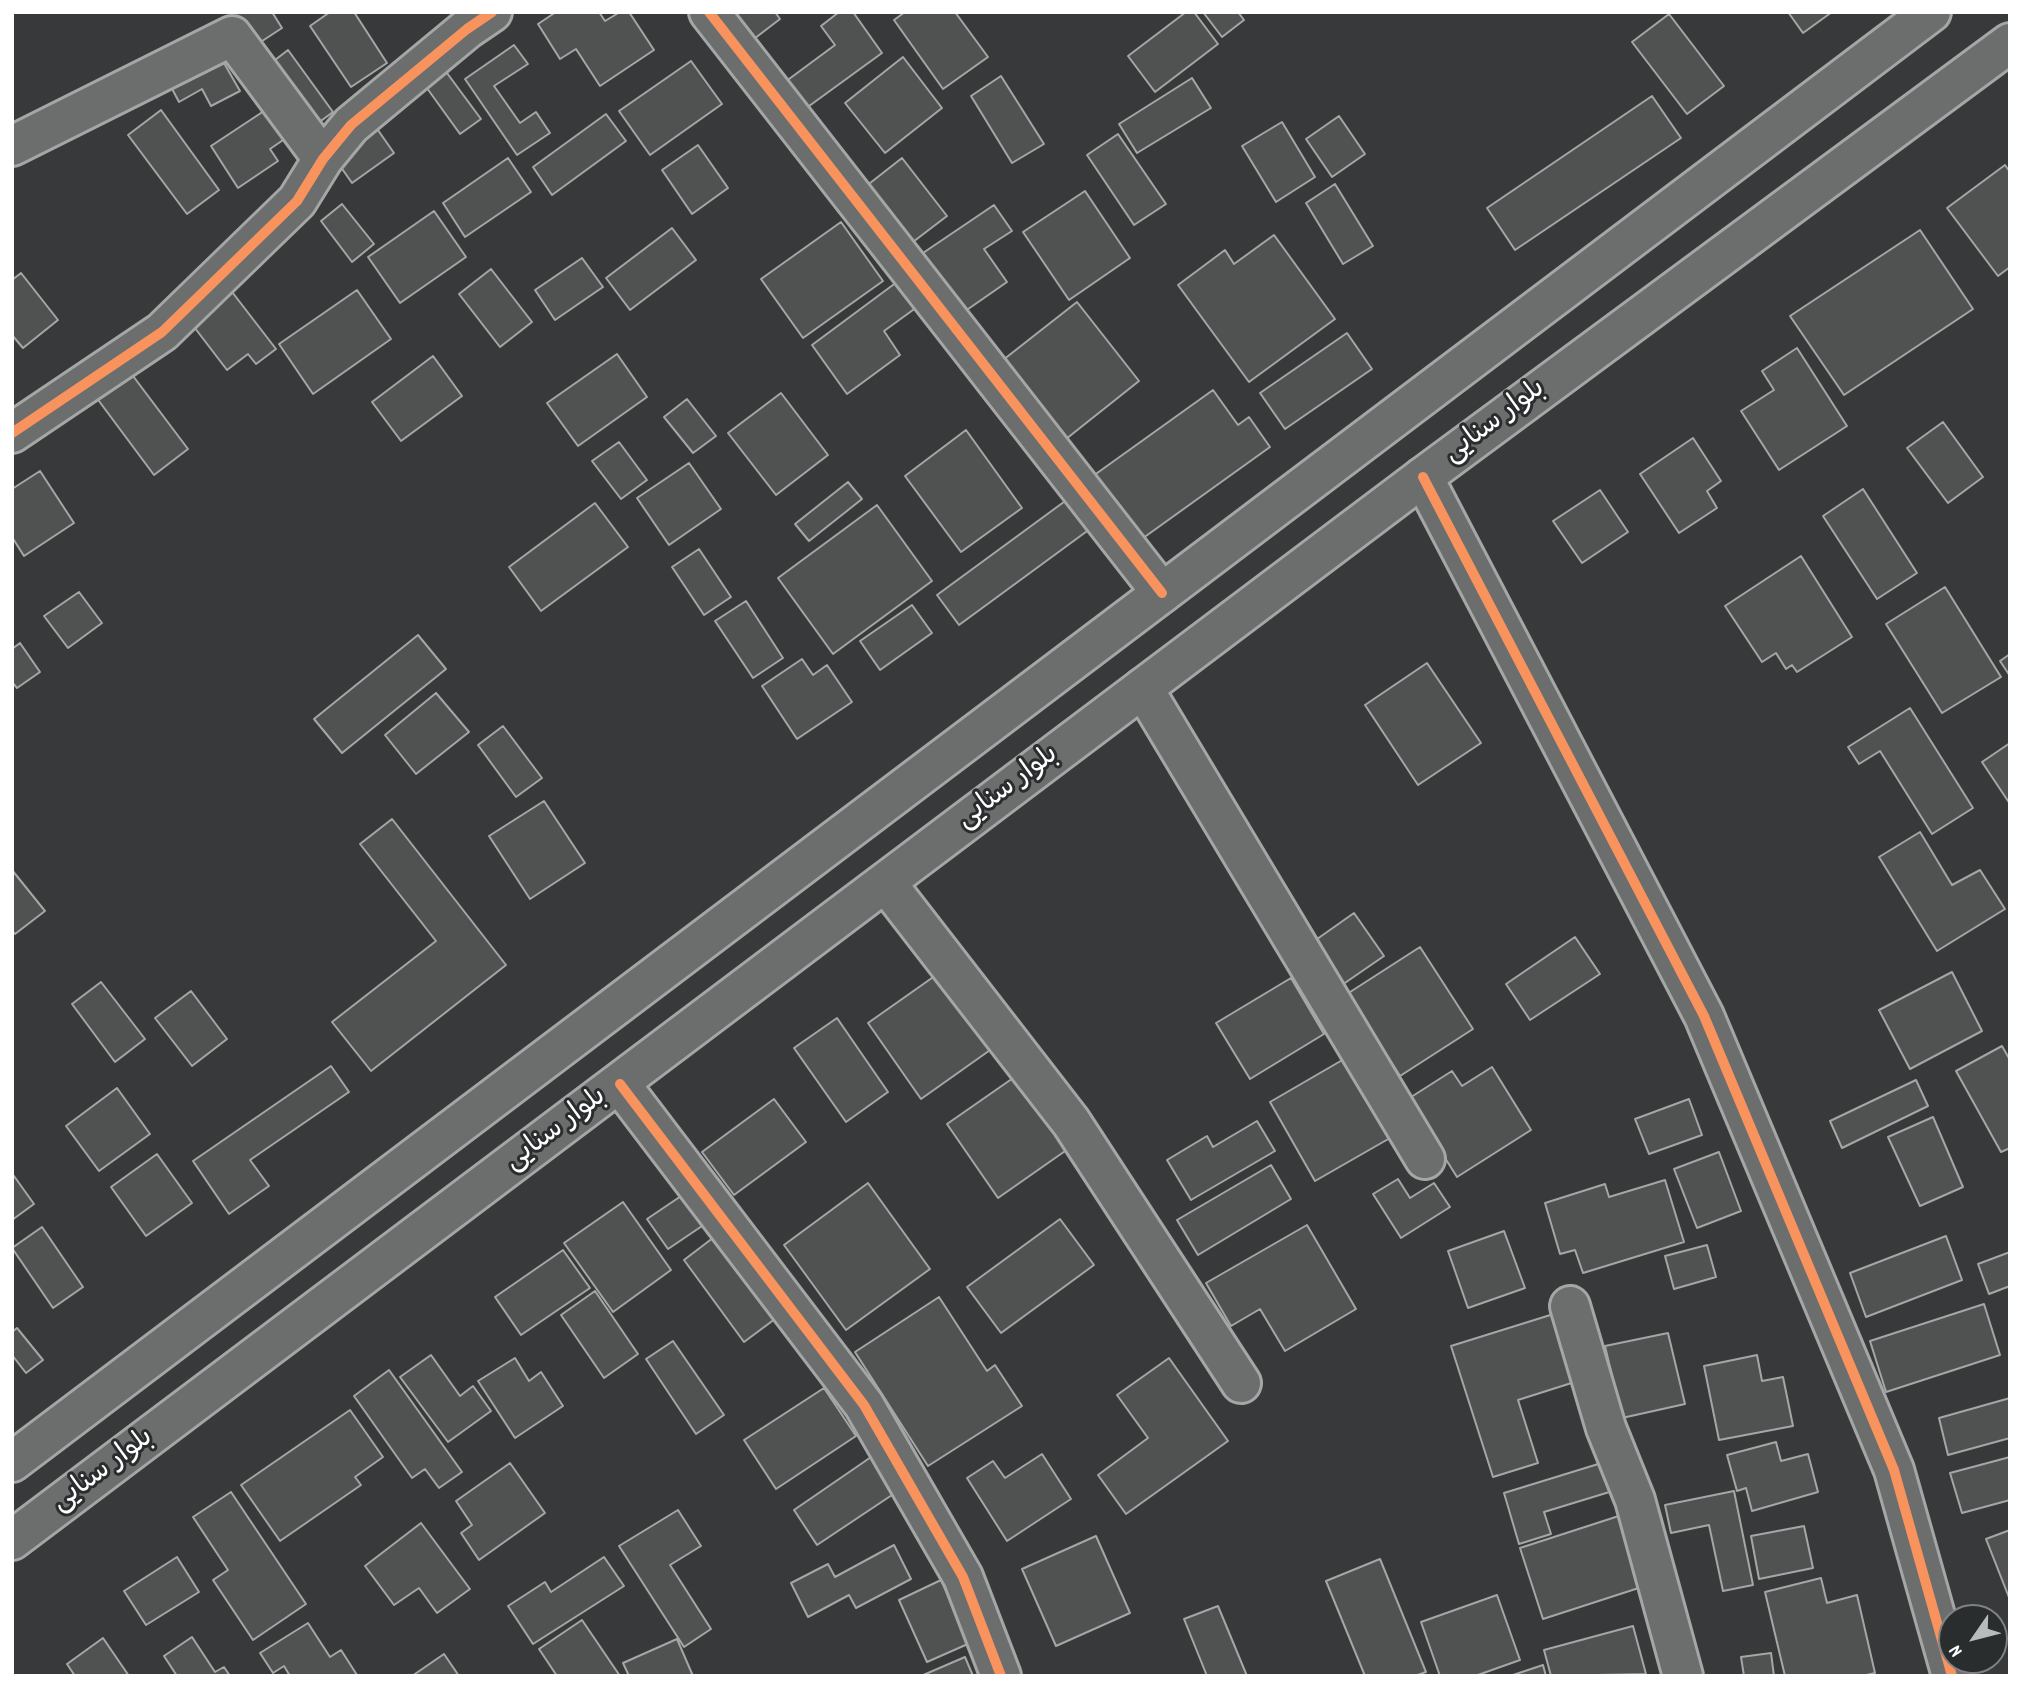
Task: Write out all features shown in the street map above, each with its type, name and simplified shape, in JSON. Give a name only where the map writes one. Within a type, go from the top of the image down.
[{"type":"street","points":[[709,12],[1162,593]]},
{"type":"street","points":[[12,1462],[1931,12]]},
{"type":"street","points":[[12,433],[162,332],[296,201],[323,159],[351,125],[473,18]]},
{"type":"street","points":[[12,146],[232,36],[323,159]]},
{"type":"street","name":"بلوار سنایی","points":[[12,1540],[1423,477],[2010,43]]},
{"type":"street","points":[[1423,477],[1704,1016],[1894,1470],[1952,1676]]},
{"type":"street","points":[[1143,688],[1426,1159]]},
{"type":"street","points":[[886,883],[1071,1122],[1241,1384]]},
{"type":"street","points":[[620,1084],[864,1405],[963,1577],[1001,1676]]},
{"type":"street","points":[[1570,1306],[1606,1428],[1635,1500],[1683,1676]]},
{"type":"building","points":[[230,12],[272,12],[282,28],[253,47]]},
{"type":"building","points":[[330,12],[354,12],[387,63],[351,87],[310,26]]},
{"type":"building","points":[[556,12],[599,12],[605,21],[620,12],[629,12],[654,50],[600,86],[576,49],[560,59],[538,24]]},
{"type":"building","points":[[728,12],[775,12],[780,19],[750,42]]},
{"type":"building","points":[[839,12],[853,12],[882,53],[805,109],[785,82],[835,45],[821,26]]},
{"type":"building","points":[[905,12],[955,12],[988,57],[943,89],[894,20]]},
{"type":"building","points":[[1186,12],[1194,12],[1218,44],[1155,92],[1128,56]]},
{"type":"building","points":[[1203,12],[1238,12],[1244,20],[1222,37]]},
{"type":"building","points":[[1788,12],[1832,12],[1803,33]]},
{"type":"building","points":[[1669,14],[1724,86],[1687,114],[1632,42]]},
{"type":"building","points":[[514,45],[528,64],[494,86],[520,123],[536,112],[550,133],[517,155],[465,79]]},
{"type":"building","points":[[288,50],[333,112],[310,129],[266,67]]},
{"type":"building","points":[[220,56],[240,91],[211,106],[202,89],[179,102],[169,83]]},
{"type":"building","points":[[903,57],[942,108],[885,153],[845,103]]},
{"type":"building","points":[[691,61],[722,104],[650,155],[619,111]]},
{"type":"building","points":[[444,69],[481,119],[460,134],[424,84]]},
{"type":"building","points":[[1001,76],[1044,144],[1012,163],[971,96]]},
{"type":"building","points":[[1192,78],[1211,108],[1137,153],[1119,124]]},
{"type":"building","points":[[1652,96],[1681,138],[1515,250],[1487,208]]},
{"type":"building","points":[[267,109],[286,138],[270,149],[278,161],[238,188],[211,146]]},
{"type":"building","points":[[161,110],[219,190],[187,214],[128,135]]},
{"type":"building","points":[[606,114],[626,141],[552,195],[533,167]]},
{"type":"building","points":[[1339,116],[1365,154],[1332,177],[1306,139]]},
{"type":"building","points":[[1282,122],[1315,177],[1276,202],[1242,146]]},
{"type":"building","points":[[373,123],[394,153],[352,183],[331,153]]},
{"type":"building","points":[[1118,134],[1166,204],[1134,225],[1087,155]]},
{"type":"building","points":[[698,145],[728,188],[692,214],[662,170]]},
{"type":"building","points":[[508,158],[531,192],[465,237],[443,203]]},
{"type":"building","points":[[902,158],[947,216],[909,245],[865,187]]},
{"type":"building","points":[[2005,165],[2010,172],[2010,267],[1998,276],[1947,208]]},
{"type":"building","points":[[1335,184],[1373,246],[1343,264],[1306,203]]},
{"type":"building","points":[[1085,191],[1130,258],[1069,300],[1023,232]]},
{"type":"building","points":[[342,204],[374,244],[352,262],[321,221]]},
{"type":"building","points":[[994,205],[1012,231],[984,249],[1007,282],[961,314],[920,255]]},
{"type":"building","points":[[434,211],[466,257],[400,303],[368,257]]},
{"type":"building","points":[[841,222],[883,281],[803,338],[761,279]]},
{"type":"building","points":[[672,228],[696,260],[630,310],[606,278]]},
{"type":"building","points":[[1920,230],[1973,309],[1844,395],[1790,316]]},
{"type":"building","points":[[1274,235],[1335,319],[1249,382],[1178,285],[1225,250],[1234,264]]},
{"type":"building","points":[[582,258],[603,287],[555,320],[535,290]]},
{"type":"building","points":[[491,269],[532,322],[500,347],[459,294]]},
{"type":"building","points":[[21,273],[58,320],[23,348],[12,335],[12,280]]},
{"type":"building","points":[[905,276],[924,302],[884,331],[900,355],[847,394],[812,345]]},
{"type":"building","points":[[229,288],[276,349],[256,364],[248,354],[227,370],[188,319]]},
{"type":"building","points":[[357,290],[391,339],[313,394],[279,344]]},
{"type":"building","points":[[1077,302],[1139,381],[1066,439],[1003,360]]},
{"type":"building","points":[[1347,333],[1372,369],[1285,429],[1260,393]]},
{"type":"building","points":[[1797,348],[1847,426],[1779,470],[1741,411],[1774,390],[1762,371]]},
{"type":"building","points":[[617,354],[647,397],[578,446],[547,403]]},
{"type":"building","points":[[433,356],[462,396],[401,441],[372,402]]},
{"type":"building","points":[[127,368],[188,449],[154,475],[93,393]]},
{"type":"building","points":[[1213,390],[1238,425],[1249,417],[1270,447],[1139,541],[1093,476]]},
{"type":"building","points":[[781,393],[828,455],[776,495],[728,433]]},
{"type":"building","points":[[687,399],[716,436],[693,453],[664,417]]},
{"type":"building","points":[[1943,422],[1983,477],[1948,503],[1907,448]]},
{"type":"building","points":[[966,430],[1022,508],[961,552],[905,476]]},
{"type":"building","points":[[1693,438],[1721,481],[1707,491],[1717,508],[1679,533],[1640,474]]},
{"type":"building","points":[[619,442],[647,480],[621,499],[592,461]]},
{"type":"building","points":[[689,463],[721,509],[669,545],[637,498]]},
{"type":"building","points":[[40,471],[74,523],[24,556],[12,537],[12,489]]},
{"type":"building","points":[[848,482],[862,499],[809,541],[795,524]]},
{"type":"building","points":[[1863,489],[1917,573],[1877,599],[1823,516]]},
{"type":"building","points":[[1600,490],[1628,532],[1582,563],[1553,521]]},
{"type":"building","points":[[1072,496],[1094,526],[959,625],[937,595]]},
{"type":"building","points":[[595,503],[628,547],[541,611],[509,567]]},
{"type":"building","points":[[877,505],[932,581],[833,654],[778,578]]},
{"type":"building","points":[[699,549],[731,597],[704,615],[672,567]]},
{"type":"building","points":[[1801,556],[1852,637],[1797,672],[1792,665],[1786,669],[1776,653],[1762,662],[1725,606]]},
{"type":"building","points":[[1945,587],[2001,677],[1942,713],[1886,624]]},
{"type":"building","points":[[79,592],[102,623],[68,648],[44,616]]},
{"type":"building","points":[[746,601],[783,658],[753,678],[715,621]]},
{"type":"building","points":[[912,605],[932,633],[880,670],[860,641]]},
{"type":"building","points":[[418,635],[446,669],[342,753],[314,719]]},
{"type":"building","points":[[20,643],[40,672],[17,688],[12,682],[12,649]]},
{"type":"building","points":[[2010,654],[2010,676],[2000,661]]},
{"type":"building","points":[[802,659],[813,675],[827,665],[852,702],[797,739],[762,686]]},
{"type":"building","points":[[1427,663],[1481,743],[1418,785],[1365,705]]},
{"type":"building","points":[[436,693],[469,732],[416,774],[385,735]]},
{"type":"building","points":[[1910,708],[1973,808],[1932,834],[1880,751],[1859,764],[1848,747]]},
{"type":"building","points":[[503,726],[542,778],[516,797],[478,745]]},
{"type":"building","points":[[2010,743],[2010,804],[1982,762]]},
{"type":"building","points":[[544,801],[585,863],[530,899],[489,836]]},
{"type":"building","points":[[392,819],[506,965],[371,1071],[332,1022],[436,941],[360,844]]},
{"type":"building","points":[[1920,832],[1952,885],[1980,870],[2005,909],[1937,951],[1879,857]]},
{"type":"building","points":[[12,870],[45,911],[15,934],[12,931]]},
{"type":"building","points":[[1354,913],[1384,956],[1339,987],[1310,944]]},
{"type":"building","points":[[1575,937],[1600,974],[1530,1020],[1506,984]]},
{"type":"building","points":[[1420,947],[1473,1029],[1400,1076],[1347,994]]},
{"type":"building","points":[[1952,972],[1982,1031],[1910,1069],[1879,1010]]},
{"type":"building","points":[[939,973],[993,1048],[921,1099],[868,1023]]},
{"type":"building","points":[[1291,978],[1324,1034],[1250,1079],[1216,1023]]},
{"type":"building","points":[[101,982],[145,1039],[115,1062],[72,1004]]},
{"type":"building","points":[[191,991],[227,1039],[192,1066],[155,1018]]},
{"type":"building","points":[[837,1018],[888,1092],[846,1122],[794,1048]]},
{"type":"building","points":[[2002,1046],[2010,1060],[2010,1148],[2001,1152],[1956,1071]]},
{"type":"building","points":[[1351,1055],[1397,1134],[1315,1181],[1270,1102]]},
{"type":"building","points":[[331,1066],[349,1092],[250,1160],[269,1186],[229,1214],[193,1161]]},
{"type":"building","points":[[1492,1067],[1531,1130],[1457,1177],[1408,1099],[1452,1071],[1462,1086]]},
{"type":"building","points":[[1016,1076],[1068,1149],[998,1198],[947,1124]]},
{"type":"building","points":[[1916,1080],[1928,1106],[1842,1148],[1830,1121]]},
{"type":"building","points":[[117,1088],[150,1134],[99,1171],[66,1126]]},
{"type":"building","points":[[774,1099],[806,1142],[734,1195],[702,1152]]},
{"type":"building","points":[[1689,1099],[1702,1135],[1649,1154],[1635,1119]]},
{"type":"building","points":[[1933,1117],[1963,1187],[1920,1206],[1888,1137]]},
{"type":"building","points":[[1257,1121],[1275,1151],[1191,1200],[1167,1160],[1207,1136],[1213,1147]]},
{"type":"building","points":[[1719,1152],[1741,1211],[1697,1228],[1674,1169]]},
{"type":"building","points":[[157,1154],[192,1203],[146,1236],[111,1187]]},
{"type":"building","points":[[1271,1165],[1291,1199],[1198,1255],[1177,1220]]},
{"type":"building","points":[[14,1176],[34,1204],[12,1220],[12,1178]]},
{"type":"building","points":[[1398,1179],[1410,1198],[1434,1183],[1450,1207],[1401,1238],[1373,1194]]},
{"type":"building","points":[[1665,1180],[1684,1242],[1583,1273],[1575,1250],[1560,1254],[1545,1203],[1605,1184],[1609,1197]]},
{"type":"building","points":[[868,1183],[930,1269],[846,1330],[784,1245]]},
{"type":"building","points":[[690,1190],[711,1220],[668,1249],[647,1219]]},
{"type":"building","points":[[623,1202],[671,1270],[613,1312],[564,1243]]},
{"type":"building","points":[[1060,1219],[1094,1265],[1001,1333],[967,1287]]},
{"type":"building","points":[[1307,1225],[1356,1309],[1285,1351],[1260,1309],[1231,1326],[1206,1283]]},
{"type":"building","points":[[42,1227],[83,1287],[53,1308],[12,1248]]},
{"type":"building","points":[[722,1231],[783,1313],[744,1342],[684,1260]]},
{"type":"building","points":[[1504,1231],[1525,1288],[1468,1308],[1448,1251]]},
{"type":"building","points":[[1946,1236],[1962,1280],[1866,1317],[1850,1273]]},
{"type":"building","points":[[1707,1245],[1716,1277],[1674,1289],[1665,1256]]},
{"type":"building","points":[[563,1250],[590,1288],[521,1335],[495,1297]]},
{"type":"building","points":[[2010,1252],[2010,1286],[1989,1294],[1978,1264]]},
{"type":"building","points":[[595,1291],[638,1354],[604,1378],[561,1315]]},
{"type":"building","points":[[939,1297],[987,1371],[995,1365],[1022,1406],[928,1466],[855,1352]]},
{"type":"building","points":[[1984,1304],[2000,1355],[1886,1392],[1870,1341]]},
{"type":"building","points":[[1560,1312],[1581,1380],[1518,1400],[1538,1463],[1493,1477],[1451,1346]]},
{"type":"building","points":[[17,1328],[43,1360],[26,1373],[12,1355],[12,1332]]},
{"type":"building","points":[[1668,1333],[1685,1404],[1622,1418],[1605,1346]]},
{"type":"building","points":[[673,1341],[724,1415],[696,1434],[646,1359]]},
{"type":"building","points":[[431,1355],[460,1396],[473,1386],[491,1411],[448,1442],[400,1377]]},
{"type":"building","points":[[1757,1355],[1762,1381],[1783,1377],[1793,1426],[1719,1440],[1704,1366]]},
{"type":"building","points":[[515,1358],[529,1381],[541,1372],[563,1406],[515,1438],[478,1381]]},
{"type":"building","points":[[1169,1358],[1228,1441],[1126,1514],[1098,1475],[1148,1438],[1117,1395]]},
{"type":"building","points":[[389,1370],[462,1472],[439,1488],[425,1469],[412,1478],[354,1396]]},
{"type":"building","points":[[824,1388],[856,1436],[776,1489],[744,1440]]},
{"type":"building","points":[[2010,1398],[2010,1438],[1948,1455],[1939,1418]]},
{"type":"building","points":[[350,1410],[383,1457],[355,1477],[361,1485],[280,1541],[241,1485]]},
{"type":"building","points":[[1776,1442],[1781,1461],[1808,1454],[1818,1492],[1752,1511],[1746,1488],[1737,1491],[1727,1455]]},
{"type":"building","points":[[1042,1454],[1071,1499],[1007,1541],[967,1478],[993,1461],[1005,1478]]},
{"type":"building","points":[[874,1455],[898,1491],[817,1545],[794,1510]]},
{"type":"building","points":[[2010,1457],[2010,1500],[1962,1513],[1950,1473]]},
{"type":"building","points":[[1608,1461],[1616,1490],[1544,1512],[1551,1534],[1519,1544],[1504,1493]]},
{"type":"building","points":[[510,1463],[545,1513],[479,1560],[461,1533],[472,1525],[456,1501]]},
{"type":"building","points":[[1734,1491],[1753,1585],[1723,1591],[1709,1525],[1671,1533],[1665,1505]]},
{"type":"building","points":[[231,1492],[306,1604],[253,1640],[213,1580],[228,1570],[193,1517]]},
{"type":"building","points":[[678,1510],[701,1546],[670,1565],[711,1629],[684,1647],[619,1546]]},
{"type":"building","points":[[1628,1513],[1651,1584],[1543,1619],[1520,1548]]},
{"type":"building","points":[[421,1523],[470,1589],[437,1613],[419,1588],[394,1605],[365,1566]]},
{"type":"building","points":[[1804,1526],[1813,1568],[1759,1579],[1751,1536]]},
{"type":"building","points":[[2010,1530],[2010,1600],[1986,1539]]},
{"type":"building","points":[[1096,1536],[1130,1613],[1056,1646],[1022,1569]]},
{"type":"building","points":[[894,1545],[911,1579],[856,1608],[849,1595],[808,1617],[791,1583],[828,1564],[835,1577]]},
{"type":"building","points":[[177,1557],[199,1592],[146,1625],[124,1591]]},
{"type":"building","points":[[604,1557],[624,1586],[533,1644],[508,1606],[545,1582],[551,1592]]},
{"type":"building","points":[[1380,1559],[1426,1672],[1415,1676],[1365,1676],[1326,1581]]},
{"type":"building","points":[[1821,1578],[1827,1603],[1857,1595],[1875,1673],[1862,1676],[1785,1676],[1765,1592]]},
{"type":"building","points":[[941,1580],[970,1643],[927,1662],[899,1600]]},
{"type":"building","points":[[1497,1595],[1520,1660],[1475,1676],[1440,1676],[1421,1622]]},
{"type":"building","points":[[1218,1606],[1247,1676],[1207,1676],[1184,1619]]},
{"type":"building","points":[[582,1620],[620,1676],[557,1676],[539,1649]]},
{"type":"building","points":[[308,1623],[330,1657],[341,1650],[357,1675],[290,1676],[284,1666],[273,1673],[260,1653]]},
{"type":"building","points":[[1633,1626],[1646,1674],[1551,1676],[1544,1650]]},
{"type":"building","points":[[192,1637],[215,1672],[224,1667],[230,1676],[177,1676],[164,1656]]},
{"type":"building","points":[[103,1638],[129,1676],[75,1676],[67,1664]]},
{"type":"building","points":[[677,1639],[693,1676],[629,1676],[623,1663]]},
{"type":"building","points":[[1771,1653],[1774,1676],[1744,1676],[1741,1657]]},
{"type":"building","points":[[444,1654],[459,1676],[412,1676]]},
{"type":"building","points":[[965,1657],[973,1676],[921,1676]]},
{"type":"building","points":[[1543,1665],[1546,1676],[1510,1676]]},
{"type":"cycle path","points":[[12,433],[162,332],[297,201],[323,159],[351,125],[467,29],[492,12]]},
{"type":"cycle path","points":[[709,12],[1162,593]]},
{"type":"cycle path","points":[[1423,477],[1704,1016],[1894,1470],[1952,1676]]},
{"type":"cycle path","points":[[620,1084],[864,1405],[963,1577],[1001,1676]]}]
